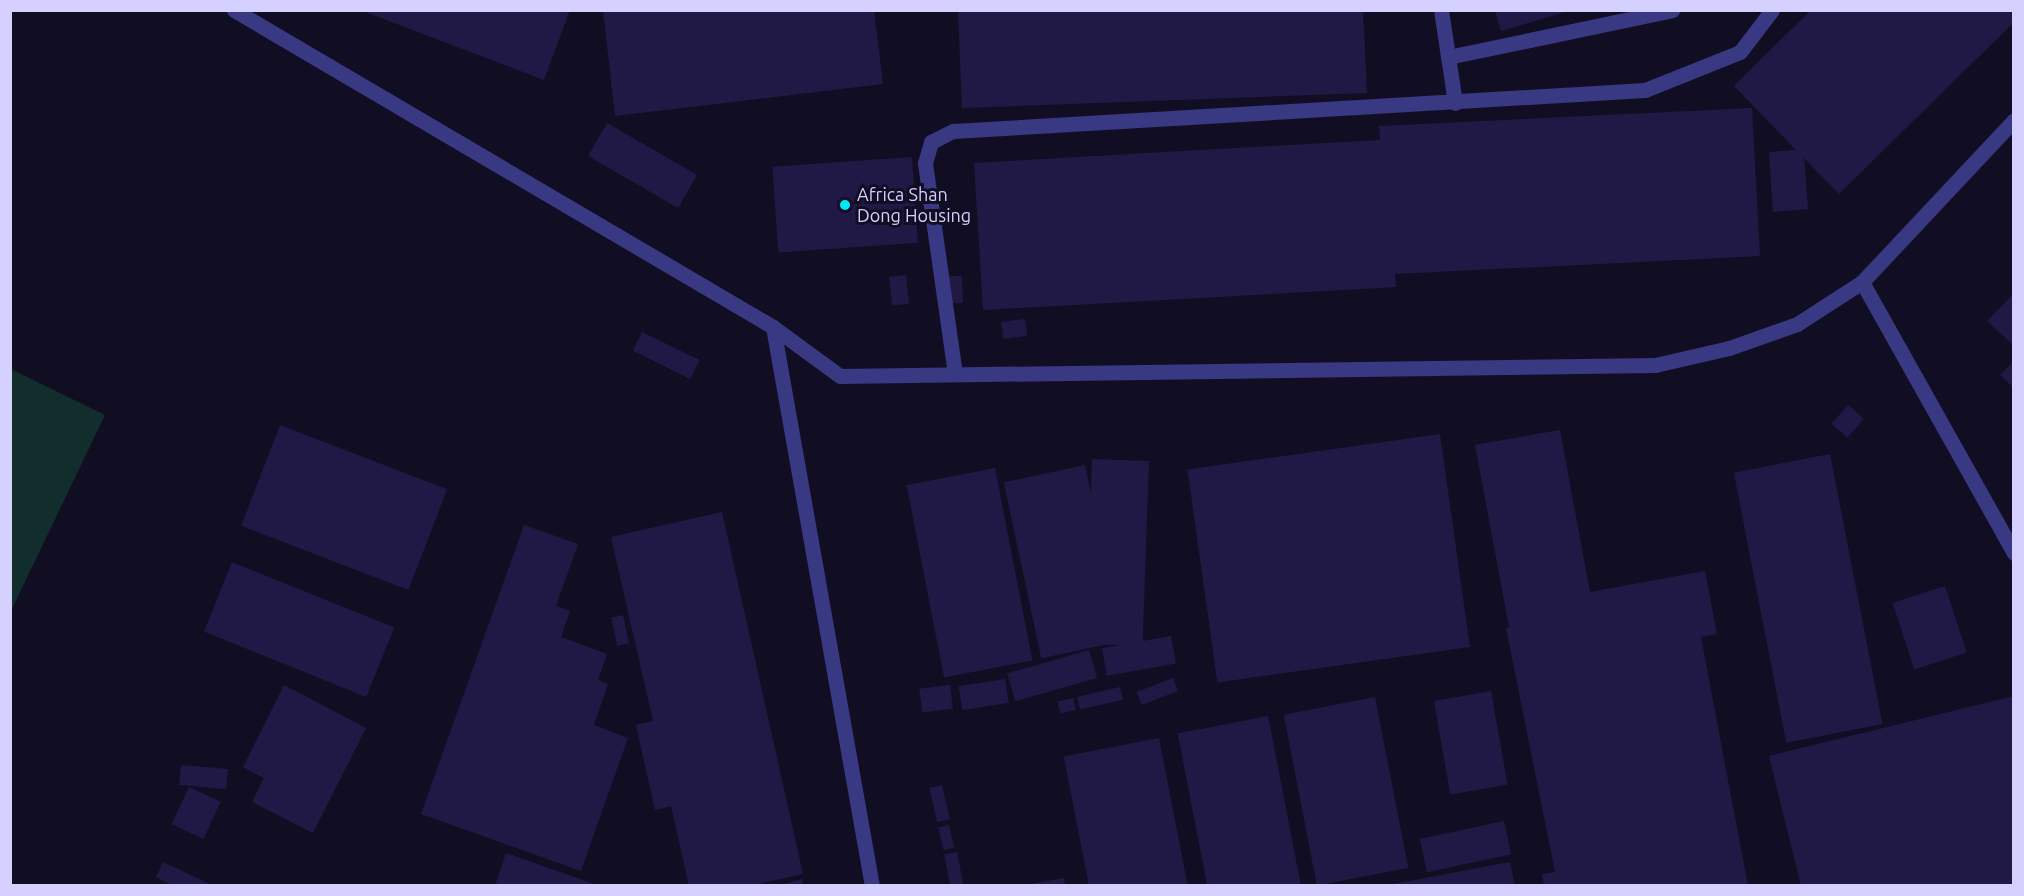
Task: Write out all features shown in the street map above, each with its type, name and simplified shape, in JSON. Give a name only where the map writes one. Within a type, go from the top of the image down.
[{"type":"lane","points":[[234,10],[773,327],[840,376],[1655,365],[1729,348],[1797,324],[1862,282],[2013,120]]},
{"type":"lane","points":[[1441,10],[1455,103]]},
{"type":"lane","points":[[1448,57],[1672,10]]},
{"type":"lane","points":[[955,374],[925,163],[932,142],[953,131],[1645,90],[1740,52],[1772,10]]},
{"type":"lane","points":[[1862,282],[2013,553]]},
{"type":"lane","points":[[773,327],[872,885]]},
{"type":"green space","points":[[11,369],[105,415],[11,611]]},
{"type":"building","points":[[360,10],[570,10],[544,80]]},
{"type":"building","points":[[603,10],[874,10],[883,84],[615,116]]},
{"type":"building","points":[[958,10],[1363,10],[1367,93],[962,108]]},
{"type":"building","points":[[1495,10],[1568,10],[1568,11],[1501,31]]},
{"type":"building","points":[[1811,10],[2014,10],[2014,22],[1839,194],[1804,158],[1808,209],[1773,212],[1769,152],[1796,150],[1734,86]]},
{"type":"building","points":[[1752,108],[1760,256],[1395,274],[1396,287],[983,310],[974,163],[1380,140],[1379,126]]},
{"type":"building","points":[[607,123],[697,175],[678,208],[588,156]]},
{"type":"building","name":"Africa Shan Dong Housing","points":[[912,157],[918,243],[778,253],[772,167]]},
{"type":"building","points":[[906,275],[909,304],[892,306],[889,277]]},
{"type":"building","points":[[962,276],[963,303],[948,304],[947,277]]},
{"type":"building","points":[[2014,293],[2014,346],[1987,321]]},
{"type":"building","points":[[1025,319],[1027,336],[1003,339],[1001,322]]},
{"type":"building","points":[[642,332],[700,360],[690,379],[633,351]]},
{"type":"building","points":[[2014,361],[2014,388],[2000,375]]},
{"type":"building","points":[[1848,405],[1864,419],[1847,438],[1832,424]]},
{"type":"building","points":[[280,425],[447,489],[408,590],[241,526]]},
{"type":"building","points":[[1560,430],[1590,592],[1705,571],[1717,634],[1701,637],[1748,886],[1544,886],[1542,874],[1555,872],[1506,628],[1509,627],[1475,445]]},
{"type":"building","points":[[1440,434],[1470,647],[1217,682],[1187,469]]},
{"type":"building","points":[[1830,454],[1882,724],[1786,743],[1734,473]]},
{"type":"building","points":[[1092,459],[1149,461],[1143,646],[1086,644]]},
{"type":"building","points":[[1085,465],[1122,641],[1041,658],[1004,482]]},
{"type":"building","points":[[995,468],[1032,660],[944,678],[907,485]]},
{"type":"building","points":[[722,512],[803,874],[749,886],[689,886],[671,806],[655,810],[636,725],[653,721],[611,537]]},
{"type":"building","points":[[524,525],[578,544],[556,606],[570,611],[561,637],[607,654],[598,680],[608,684],[594,725],[628,738],[581,871],[421,814]]},
{"type":"building","points":[[232,562],[394,628],[366,697],[204,632]]},
{"type":"building","points":[[1945,586],[1967,653],[1914,670],[1893,603]]},
{"type":"building","points":[[623,615],[629,643],[617,646],[611,617]]},
{"type":"building","points":[[1171,636],[1176,664],[1107,676],[1102,648]]},
{"type":"building","points":[[1089,650],[1097,678],[1015,701],[1007,673]]},
{"type":"building","points":[[1173,678],[1178,691],[1142,705],[1137,692]]},
{"type":"building","points":[[1005,679],[1009,703],[962,710],[959,686]]},
{"type":"building","points":[[284,685],[366,728],[313,833],[252,802],[264,778],[243,767]]},
{"type":"building","points":[[950,685],[953,709],[922,713],[919,689]]},
{"type":"building","points":[[1120,687],[1123,700],[1080,710],[1077,697]]},
{"type":"building","points":[[1491,691],[1507,785],[1450,795],[1434,701]]},
{"type":"building","points":[[2014,696],[2014,886],[1801,886],[1769,756]]},
{"type":"building","points":[[1375,697],[1408,868],[1317,886],[1284,715]]},
{"type":"building","points":[[1073,698],[1076,710],[1060,714],[1057,702]]},
{"type":"building","points":[[1268,716],[1301,884],[1290,886],[1207,886],[1178,734]]},
{"type":"building","points":[[1159,738],[1188,886],[1089,886],[1064,757]]},
{"type":"building","points":[[181,765],[228,769],[226,789],[179,785]]},
{"type":"building","points":[[942,785],[950,819],[937,822],[929,788]]},
{"type":"building","points":[[189,787],[221,802],[203,839],[172,824]]},
{"type":"building","points":[[1504,821],[1511,854],[1427,872],[1420,839]]},
{"type":"building","points":[[949,825],[954,847],[943,850],[938,827]]},
{"type":"building","points":[[957,852],[963,883],[950,886],[944,854]]},
{"type":"building","points":[[506,853],[597,885],[597,886],[495,886]]},
{"type":"building","points":[[163,862],[214,886],[173,886],[156,877]]},
{"type":"building","points":[[1510,862],[1515,886],[1393,886],[1393,884]]},
{"type":"building","points":[[1064,878],[1065,886],[1031,886],[1031,884]]},
{"type":"building","points":[[802,879],[803,886],[781,885]]},
{"type":"place","name":"Africa Shan Dong Housing","points":[[845,205]]}]
